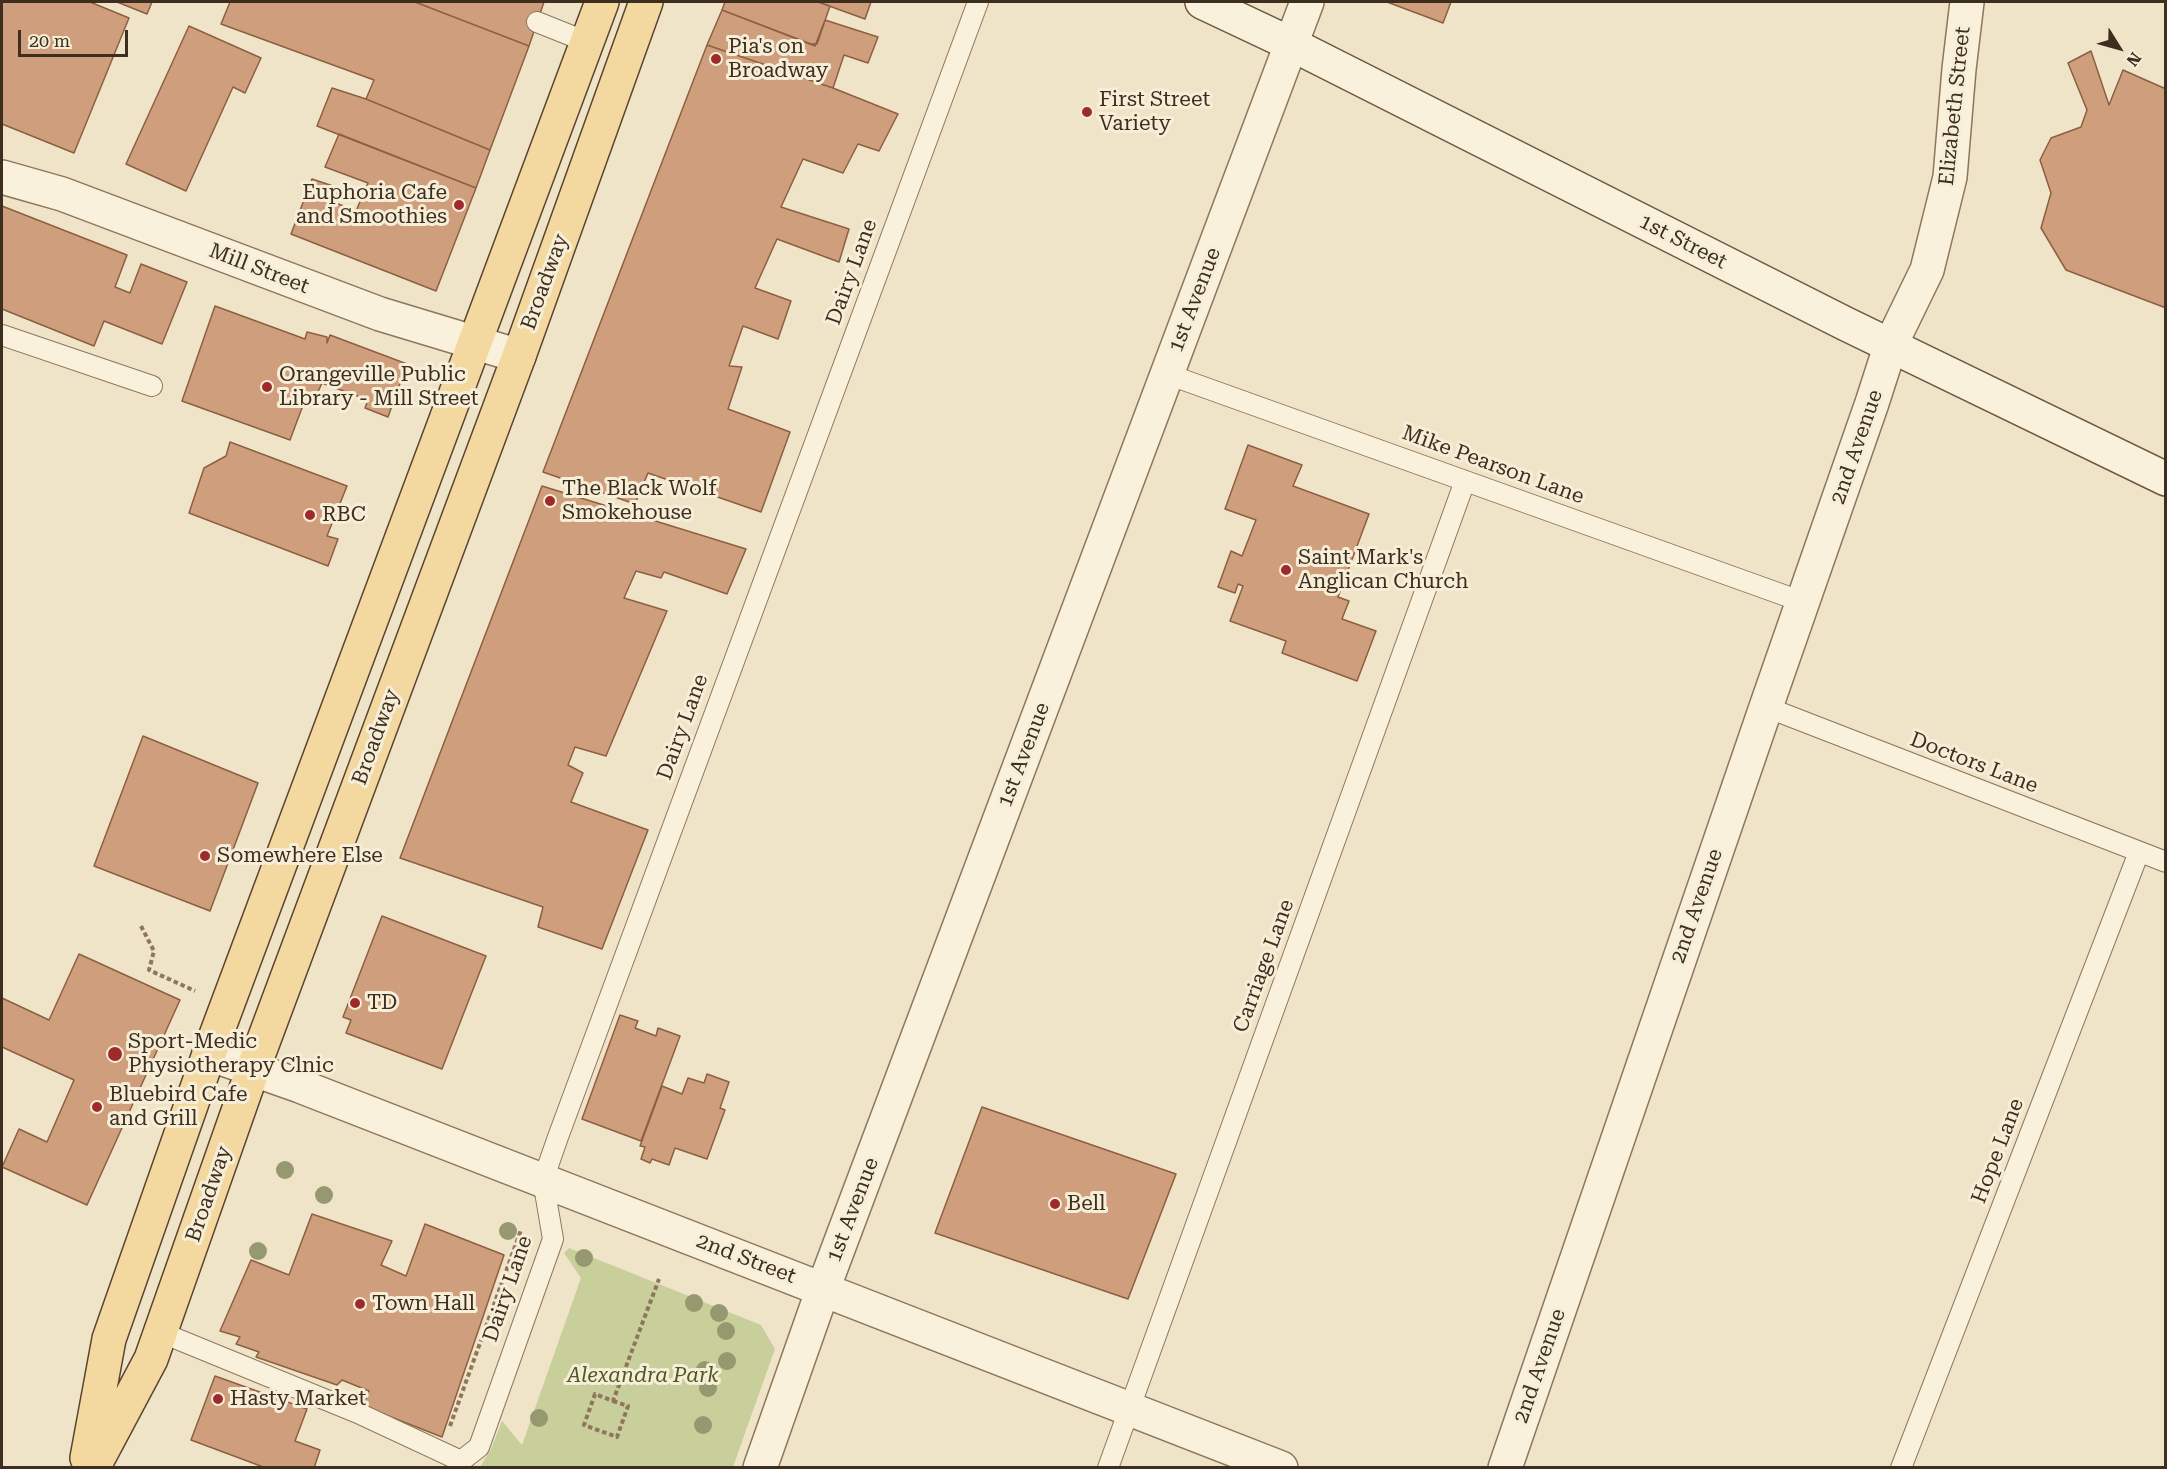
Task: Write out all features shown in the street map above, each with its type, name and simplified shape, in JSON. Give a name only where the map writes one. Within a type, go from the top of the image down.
[{"type":"main road","points":[[85,1467],[109,1339],[209,1054],[602,2]]},
{"type":"main road","name":"Broadway","points":[[93,1467],[151,1359],[254,1069],[519,356],[646,2]]},
{"type":"street","name":"1st Street","points":[[1202,2],[1291,44],[1846,324],[2166,479]]},
{"type":"street","name":"1st Avenue","points":[[760,1467],[823,1289],[1307,2]]},
{"type":"street","name":"Elizabeth Street","points":[[1891,344],[1927,270],[1950,177],[1966,2]]},
{"type":"street","name":"Mill Street","points":[[2,177],[62,195],[380,314],[519,356]]},
{"type":"street","name":"2nd Avenue","points":[[1505,1467],[1891,344]]},
{"type":"street","name":"2nd Street","points":[[209,1054],[254,1069],[543,1180],[1281,1467]]},
{"type":"lane","name":"Dairy Lane","points":[[459,1464],[479,1448],[553,1239],[543,1180],[614,981],[978,2]]},
{"type":"lane","points":[[537,22],[587,42]]},
{"type":"lane","points":[[2,335],[152,386]]},
{"type":"lane","name":"Mike Pearson Lane","points":[[1167,374],[1803,602]]},
{"type":"lane","name":"Carriage Lane","points":[[1108,1467],[1465,481]]},
{"type":"lane","name":"Doctors Lane","points":[[1766,707],[2166,862]]},
{"type":"lane","name":"Hope Lane","points":[[1901,1467],[2139,852]]},
{"type":"lane","points":[[160,1332],[358,1413],[459,1464]]},
{"type":"path","points":[[141,926],[154,951],[149,970],[227,1005]]},
{"type":"path","points":[[448,1431],[522,1226]]},
{"type":"path","points":[[613,1401],[659,1279]]},
{"type":"path","points":[[595,1394],[613,1401],[628,1406],[617,1437],[584,1425],[595,1394]]},
{"type":"green space","name":"Alexandra Park","points":[[569,1248],[761,1325],[775,1349],[733,1467],[480,1467],[491,1449],[502,1421],[522,1445],[581,1278],[564,1253]]},
{"type":"building","points":[[2,2],[90,2],[129,18],[74,153],[2,124]]},
{"type":"building","points":[[117,2],[152,2],[147,14]]},
{"type":"building","points":[[230,2],[415,2],[529,46],[490,150],[366,99],[374,80],[221,24]]},
{"type":"building","points":[[415,2],[544,2],[529,46]]},
{"type":"building","points":[[725,2],[818,2],[830,6],[817,44],[811,44],[722,10]]},
{"type":"building","points":[[818,2],[871,2],[865,19]]},
{"type":"building","points":[[1387,2],[1451,2],[1443,23]]},
{"type":"building","points":[[722,10],[815,46],[825,20],[878,37],[868,63],[844,55],[833,88],[707,45]]},
{"type":"building","points":[[189,26],[261,58],[245,93],[233,87],[186,191],[126,164]]},
{"type":"building","points":[[707,45],[833,88],[898,114],[879,151],[858,144],[843,173],[803,159],[781,207],[849,229],[839,262],[777,239],[755,288],[791,301],[778,339],[743,326],[729,366],[742,367],[728,409],[790,432],[761,512],[648,473],[635,504],[543,472]]},
{"type":"building","points":[[2091,51],[2109,105],[2123,70],[2166,89],[2166,308],[2066,270],[2041,228],[2051,193],[2040,160],[2051,138],[2081,127],[2087,110],[2068,63]]},
{"type":"building","points":[[332,88],[366,99],[490,150],[476,188],[317,126]]},
{"type":"building","points":[[339,134],[476,188],[436,291],[291,234],[312,179],[342,189],[336,203],[356,211],[368,183],[325,167]]},
{"type":"building","points":[[2,206],[127,255],[115,287],[130,293],[141,264],[187,282],[162,344],[104,321],[94,346],[2,309]]},
{"type":"building","points":[[215,306],[305,339],[307,332],[327,337],[327,343],[330,335],[407,364],[388,417],[365,408],[368,400],[322,383],[316,396],[308,392],[290,440],[182,401]]},
{"type":"building","points":[[230,442],[347,486],[327,536],[338,539],[328,566],[189,513],[204,468],[226,456]]},
{"type":"building","name":"Saint Mark's Anglican Church","points":[[1248,445],[1302,465],[1293,486],[1369,514],[1338,597],[1349,601],[1342,619],[1376,631],[1357,681],[1282,653],[1286,641],[1230,621],[1243,586],[1238,584],[1235,593],[1218,587],[1231,551],[1242,556],[1256,520],[1225,509]]},
{"type":"building","points":[[542,486],[746,549],[727,594],[664,572],[661,578],[636,571],[624,598],[667,611],[606,756],[575,747],[568,765],[583,773],[571,802],[648,830],[602,949],[538,927],[543,907],[400,858]]},
{"type":"building","points":[[143,736],[258,783],[210,911],[94,866]]},
{"type":"building","points":[[382,916],[486,956],[442,1069],[346,1033],[351,1020],[343,1017]]},
{"type":"building","points":[[79,954],[180,1000],[87,1205],[2,1167],[19,1129],[47,1142],[74,1080],[2,1047],[2,998],[49,1020]]},
{"type":"building","points":[[620,1015],[638,1021],[635,1028],[656,1036],[658,1028],[680,1036],[641,1141],[582,1119]]},
{"type":"building","points":[[707,1074],[729,1082],[720,1108],[725,1110],[707,1159],[675,1148],[669,1165],[652,1159],[650,1163],[641,1159],[645,1147],[640,1146],[662,1086],[682,1094],[688,1078],[704,1083]]},
{"type":"building","name":"Bell","points":[[982,1107],[1176,1174],[1128,1299],[935,1233]]},
{"type":"building","name":"Town Hall","points":[[312,1214],[392,1241],[381,1265],[406,1276],[425,1224],[504,1255],[442,1437],[363,1406],[369,1391],[342,1380],[337,1385],[256,1357],[259,1352],[236,1344],[240,1337],[220,1331],[251,1260],[289,1275]]},
{"type":"building","points":[[215,1376],[307,1409],[295,1441],[320,1450],[314,1468],[266,1468],[191,1440]]},
{"type":"place","name":"Pia's on Broadway","points":[[716,59]]},
{"type":"place","name":"First Street Variety","points":[[1087,112]]},
{"type":"place","name":"Euphoria Cafe and Smoothies","points":[[459,205]]},
{"type":"place","name":"Orangeville Public Library - Mill Street","points":[[267,387]]},
{"type":"place","name":"The Black Wolf Smokehouse","points":[[550,501]]},
{"type":"place","name":"RBC","points":[[310,515]]},
{"type":"place","name":"Saint Mark's Anglican Church","points":[[1286,570]]},
{"type":"place","name":"Somewhere Else","points":[[205,856]]},
{"type":"place","name":"TD","points":[[355,1003]]},
{"type":"place","name":"Sport-Medic Physiotherapy Clnic","points":[[115,1054]]},
{"type":"place","name":"Bluebird Cafe and Grill","points":[[97,1107]]},
{"type":"place","name":"Bell","points":[[1055,1204]]},
{"type":"place","name":"Town Hall","points":[[360,1304]]},
{"type":"place","name":"Hasty Market","points":[[218,1399]]}]
